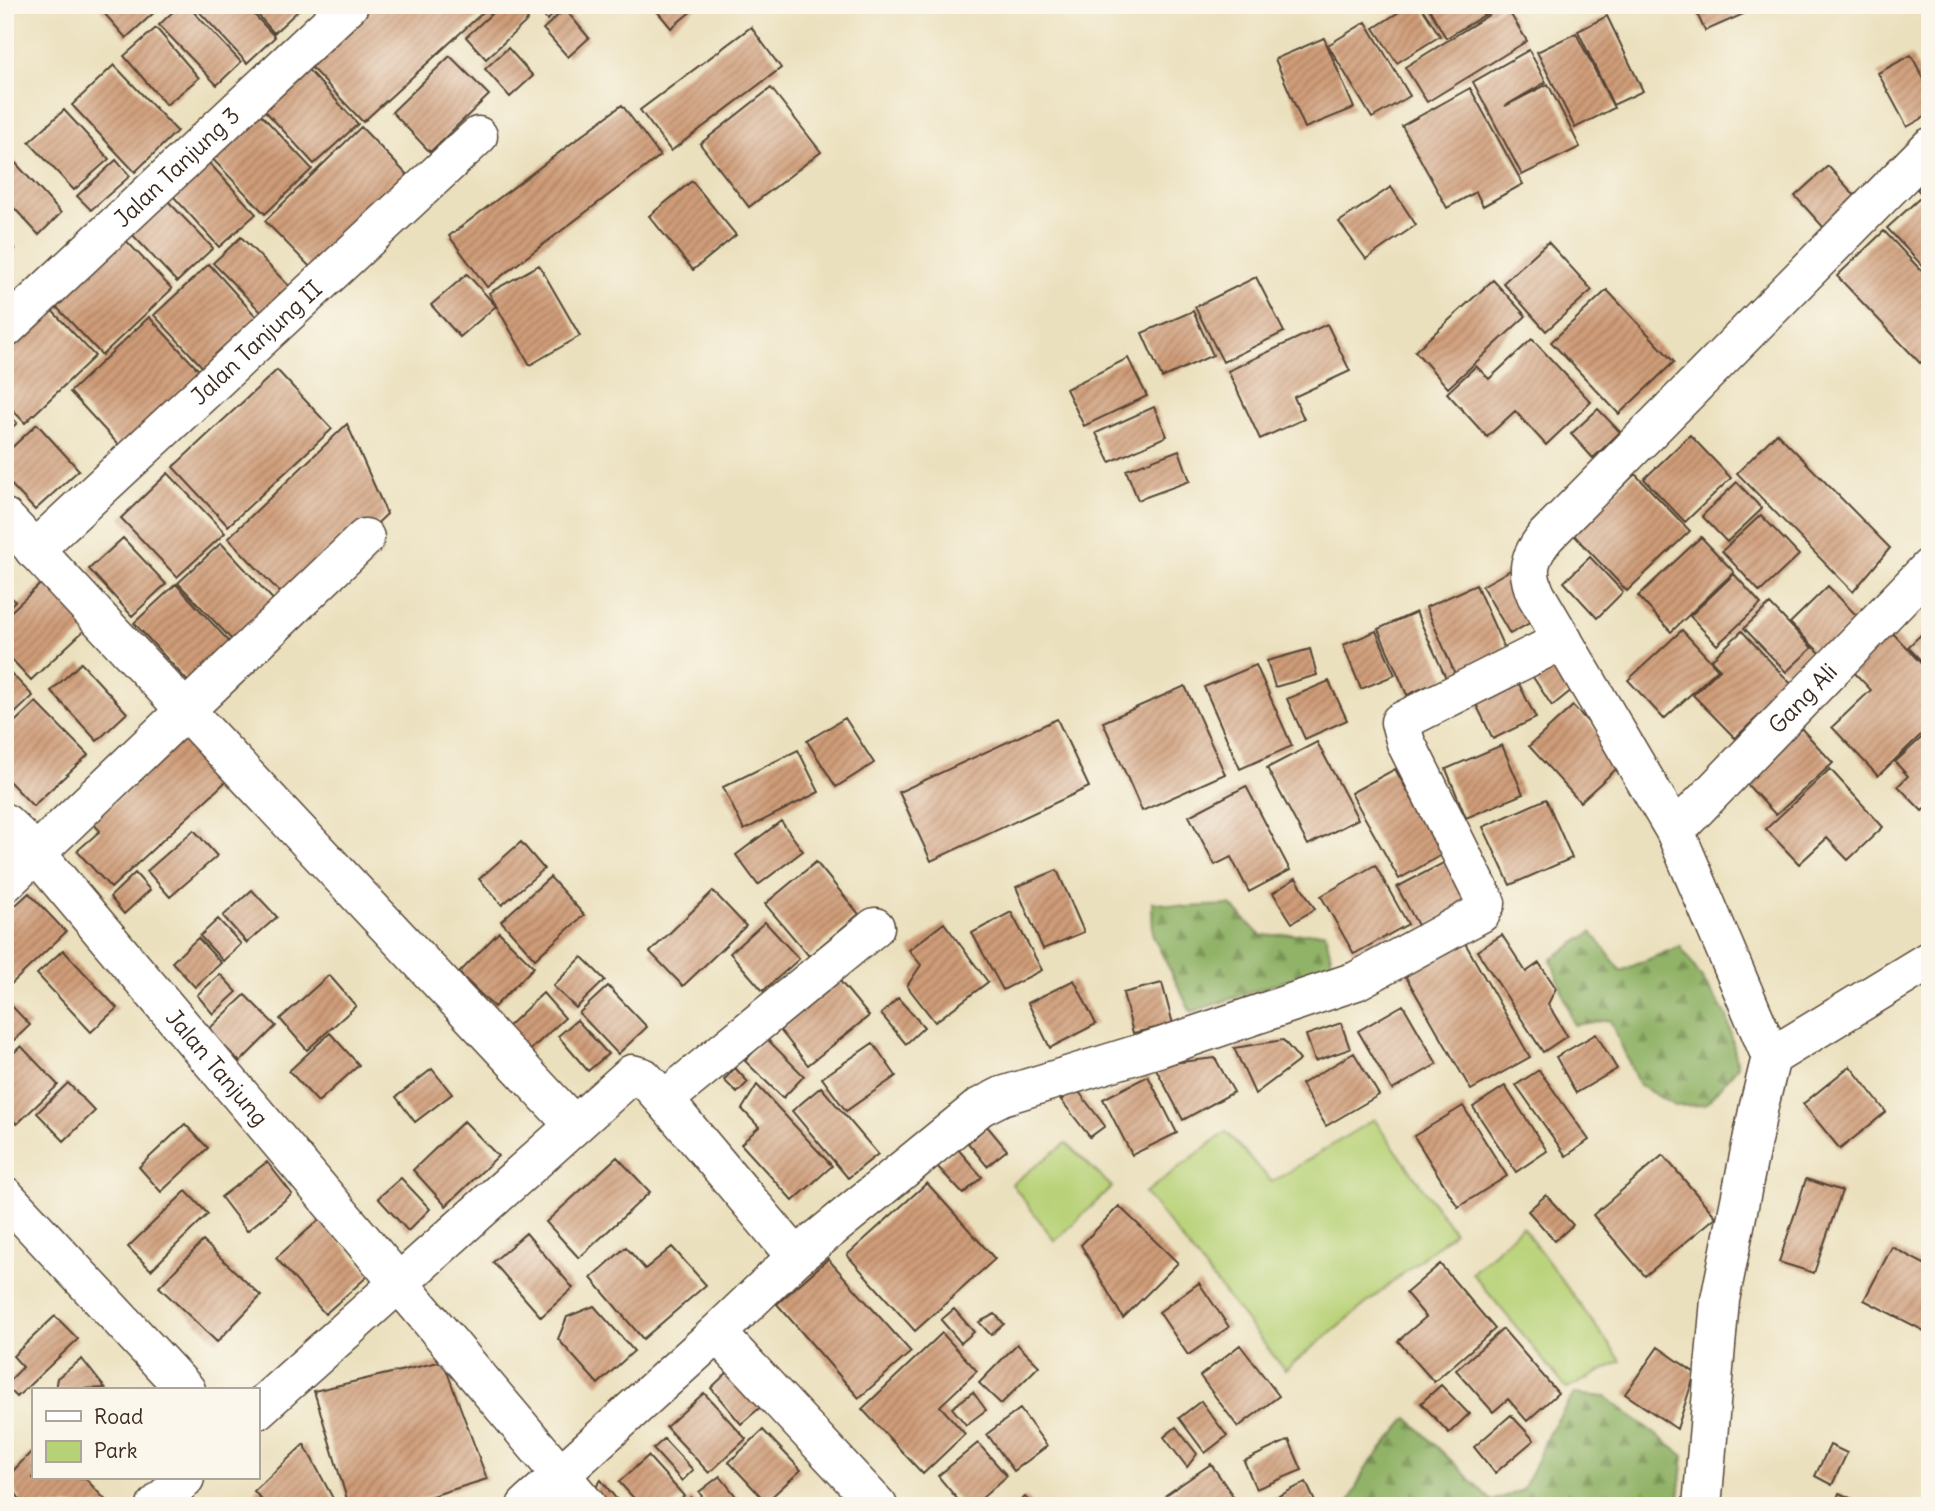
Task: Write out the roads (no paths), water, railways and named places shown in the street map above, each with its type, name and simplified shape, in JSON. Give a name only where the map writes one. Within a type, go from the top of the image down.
[{"type":"street","name":"Jalan Tanjung 3","points":[[5,329],[349,5]]},
{"type":"street","name":"Jalan Tanjung II","points":[[34,550],[478,136]]},
{"type":"street","points":[[1702,1506],[1720,1300],[1759,1106],[1772,1057],[1675,831],[1563,640],[1530,581],[1528,569],[1534,551],[1930,147]]},
{"type":"street","points":[[5,518],[573,1124]]},
{"type":"street","points":[[5,883],[365,538]]},
{"type":"street","name":"Gang Ali","points":[[1675,831],[1930,568]]},
{"type":"street","points":[[526,1506],[717,1334],[796,1257],[980,1107],[1002,1096],[1161,1047],[1356,981],[1481,913],[1486,903],[1406,743],[1400,722],[1563,640]]},
{"type":"street","name":"Jalan Tanjung","points":[[5,822],[35,852],[587,1506]]},
{"type":"street","points":[[664,1100],[875,927]]},
{"type":"street","points":[[1772,1057],[1930,960]]},
{"type":"street","points":[[259,1408],[573,1124],[632,1074],[643,1077],[664,1100],[796,1257]]},
{"type":"street","points":[[5,1196],[184,1388]]},
{"type":"street","points":[[717,1334],[878,1506]]},
{"type":"street","points":[[156,1506],[183,1480]]}]
